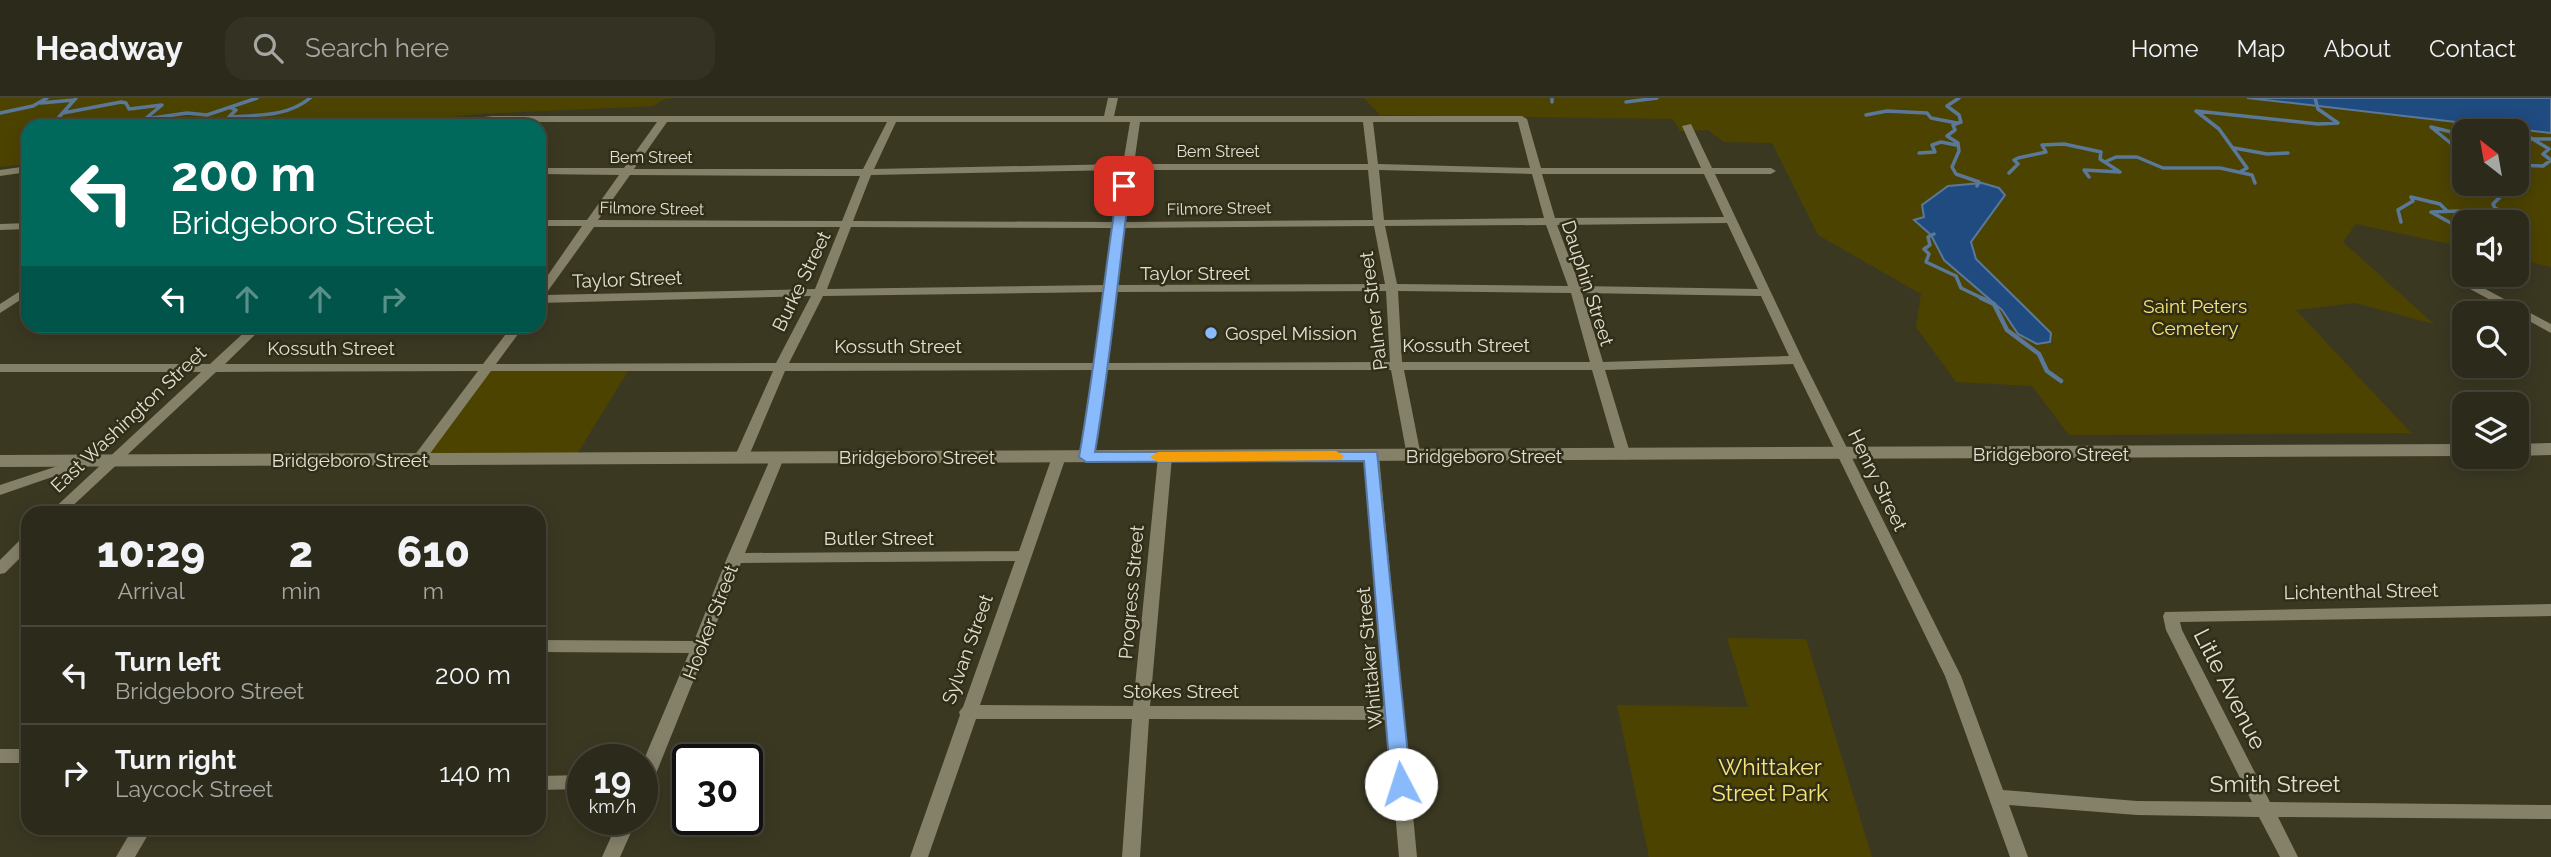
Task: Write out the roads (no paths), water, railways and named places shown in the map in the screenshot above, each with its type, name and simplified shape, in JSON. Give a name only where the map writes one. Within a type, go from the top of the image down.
[{"type":"main road","points":[[2529,450],[2551,449]]},
{"type":"main road","name":"Bridgeboro Street","points":[[0,461],[1625,456],[2452,450]]},
{"type":"street","points":[[1110,118],[1113,98]]},
{"type":"street","points":[[1086,457],[1103,365],[1109,290],[1136,118]]},
{"type":"street","points":[[546,122],[1368,119]]},
{"type":"street","name":"Dauphin Street","points":[[1368,119],[1522,119],[1550,221],[1575,288],[1625,456]]},
{"type":"street","name":"Palmer Street","points":[[1368,119],[1379,222],[1392,290],[1396,364],[1414,456]]},
{"type":"street","points":[[546,287],[663,120]]},
{"type":"street","name":"Burke Street","points":[[741,458],[780,366],[820,291],[867,172],[893,120]]},
{"type":"street","name":"Henry Street","points":[[1688,126],[1706,170],[1797,360],[1953,676],[2020,857]]},
{"type":"street","name":"Bem Street","points":[[546,171],[867,172],[1128,167],[1771,171]]},
{"type":"street","points":[[0,173],[21,170]]},
{"type":"street","name":"Filmore Street","points":[[546,223],[1118,225],[1731,220]]},
{"type":"street","points":[[0,227],[21,226]]},
{"type":"street","points":[[2474,287],[2551,329]]},
{"type":"street","name":"Taylor Street","points":[[546,297],[820,291],[1575,288],[1766,293]]},
{"type":"street","points":[[0,296],[21,294]]},
{"type":"street","points":[[0,309],[21,296]]},
{"type":"street","name":"East Washington Street","points":[[63,506],[250,333]]},
{"type":"street","points":[[418,460],[512,333]]},
{"type":"street","name":"Kossuth Street","points":[[0,368],[1396,364],[1597,366],[1797,360]]},
{"type":"street","name":"Whittaker Street","points":[[1372,456],[1408,857]]},
{"type":"street","name":"Sylvan Street","points":[[919,857],[967,712],[1059,457]]},
{"type":"street","name":"Progress Street","points":[[1131,857],[1141,712],[1165,457]]},
{"type":"street","name":"Hooker Street","points":[[658,748],[702,647],[734,558],[777,458]]},
{"type":"street","points":[[0,490],[86,461]]},
{"type":"street","points":[[0,569],[21,548]]},
{"type":"street","name":"Butler Street","points":[[734,558],[1023,556]]},
{"type":"street","name":"Lichtenthal Street","points":[[2171,617],[2551,610]]},
{"type":"street","name":"Litle Avenue","points":[[2171,617],[2174,630],[2289,857]]},
{"type":"street","points":[[546,646],[702,647]]},
{"type":"street","name":"Stokes Street","points":[[967,712],[1395,713]]},
{"type":"street","points":[[0,756],[21,755]]},
{"type":"street","points":[[546,783],[567,782]]},
{"type":"street","name":"Smith Street","points":[[1998,797],[2137,808],[2551,811]]},
{"type":"street","points":[[125,857],[139,835]]},
{"type":"street","points":[[611,857],[621,835]]},
{"type":"water","points":[[2247,98],[2551,98],[2551,133],[2529,130],[2529,119],[2452,119],[2452,122]]},
{"type":"water","points":[[1982,183],[1999,188],[2005,195],[1971,242],[1976,259],[2051,333],[2050,342],[2037,344],[2018,334],[2002,310],[1944,260],[1931,235],[1914,220],[1924,217],[1922,205],[1948,186]]},
{"type":"waterway","points":[[0,113],[33,106],[47,98]]},
{"type":"waterway","points":[[57,119],[76,98]]},
{"type":"waterway","points":[[63,113],[121,102],[126,103],[129,109],[162,105],[145,119],[187,113],[207,115],[257,98]]},
{"type":"waterway","points":[[231,108],[236,110],[229,117],[272,114],[292,109],[310,98]]},
{"type":"waterway","points":[[1626,102],[1657,98]]},
{"type":"waterway","points":[[1959,98],[1947,106],[1959,115],[1961,122],[1953,125],[1955,130],[1947,136],[1958,143],[1959,151],[1952,167],[1956,174],[1979,182],[1977,186]]},
{"type":"waterway","points":[[2240,172],[2247,168],[2219,129],[2196,111],[2318,124],[2338,123],[2318,109],[2315,98]]},
{"type":"waterway","points":[[41,103],[74,100]]},
{"type":"waterway","points":[[1866,115],[1887,111],[1927,113],[1931,118],[1957,123]]},
{"type":"waterway","points":[[2452,132],[2431,127],[2452,144]]},
{"type":"waterway","points":[[2529,165],[2543,166],[2551,160],[2543,154],[2549,149],[2533,139]]},
{"type":"waterway","points":[[2533,139],[2551,139]]},
{"type":"waterway","points":[[1919,153],[1935,152],[1932,145],[1941,142],[1956,145]]},
{"type":"waterway","points":[[2009,173],[2018,164],[2014,160],[2046,152],[2042,145],[2064,144],[2101,152],[2100,159],[2120,172],[2084,170],[2089,177]]},
{"type":"waterway","points":[[2234,148],[2267,154],[2288,153]]},
{"type":"waterway","points":[[2107,161],[2116,157],[2137,157],[2163,168],[2220,168],[2252,175],[2255,183]]},
{"type":"waterway","points":[[2500,210],[2493,204],[2501,196]]},
{"type":"waterway","points":[[2401,222],[2398,210],[2413,201],[2411,197],[2440,204],[2447,211]]},
{"type":"waterway","points":[[2452,211],[2431,212],[2452,224]]},
{"type":"waterway","points":[[1934,234],[1928,237],[1930,245],[1924,249],[1929,254],[1926,262],[1956,276],[1961,288],[1984,299]]},
{"type":"waterway","points":[[1981,298],[1994,304],[2007,330],[2039,354],[2047,371],[2061,381]]},
{"type":"place","name":"Gospel Mission","points":[[1211,333]]},
{"type":"park label","name":"Saint Peters Cemetery","points":[[2195,317]]},
{"type":"park label","name":"Whittaker Street Park","points":[[1770,780]]}]
